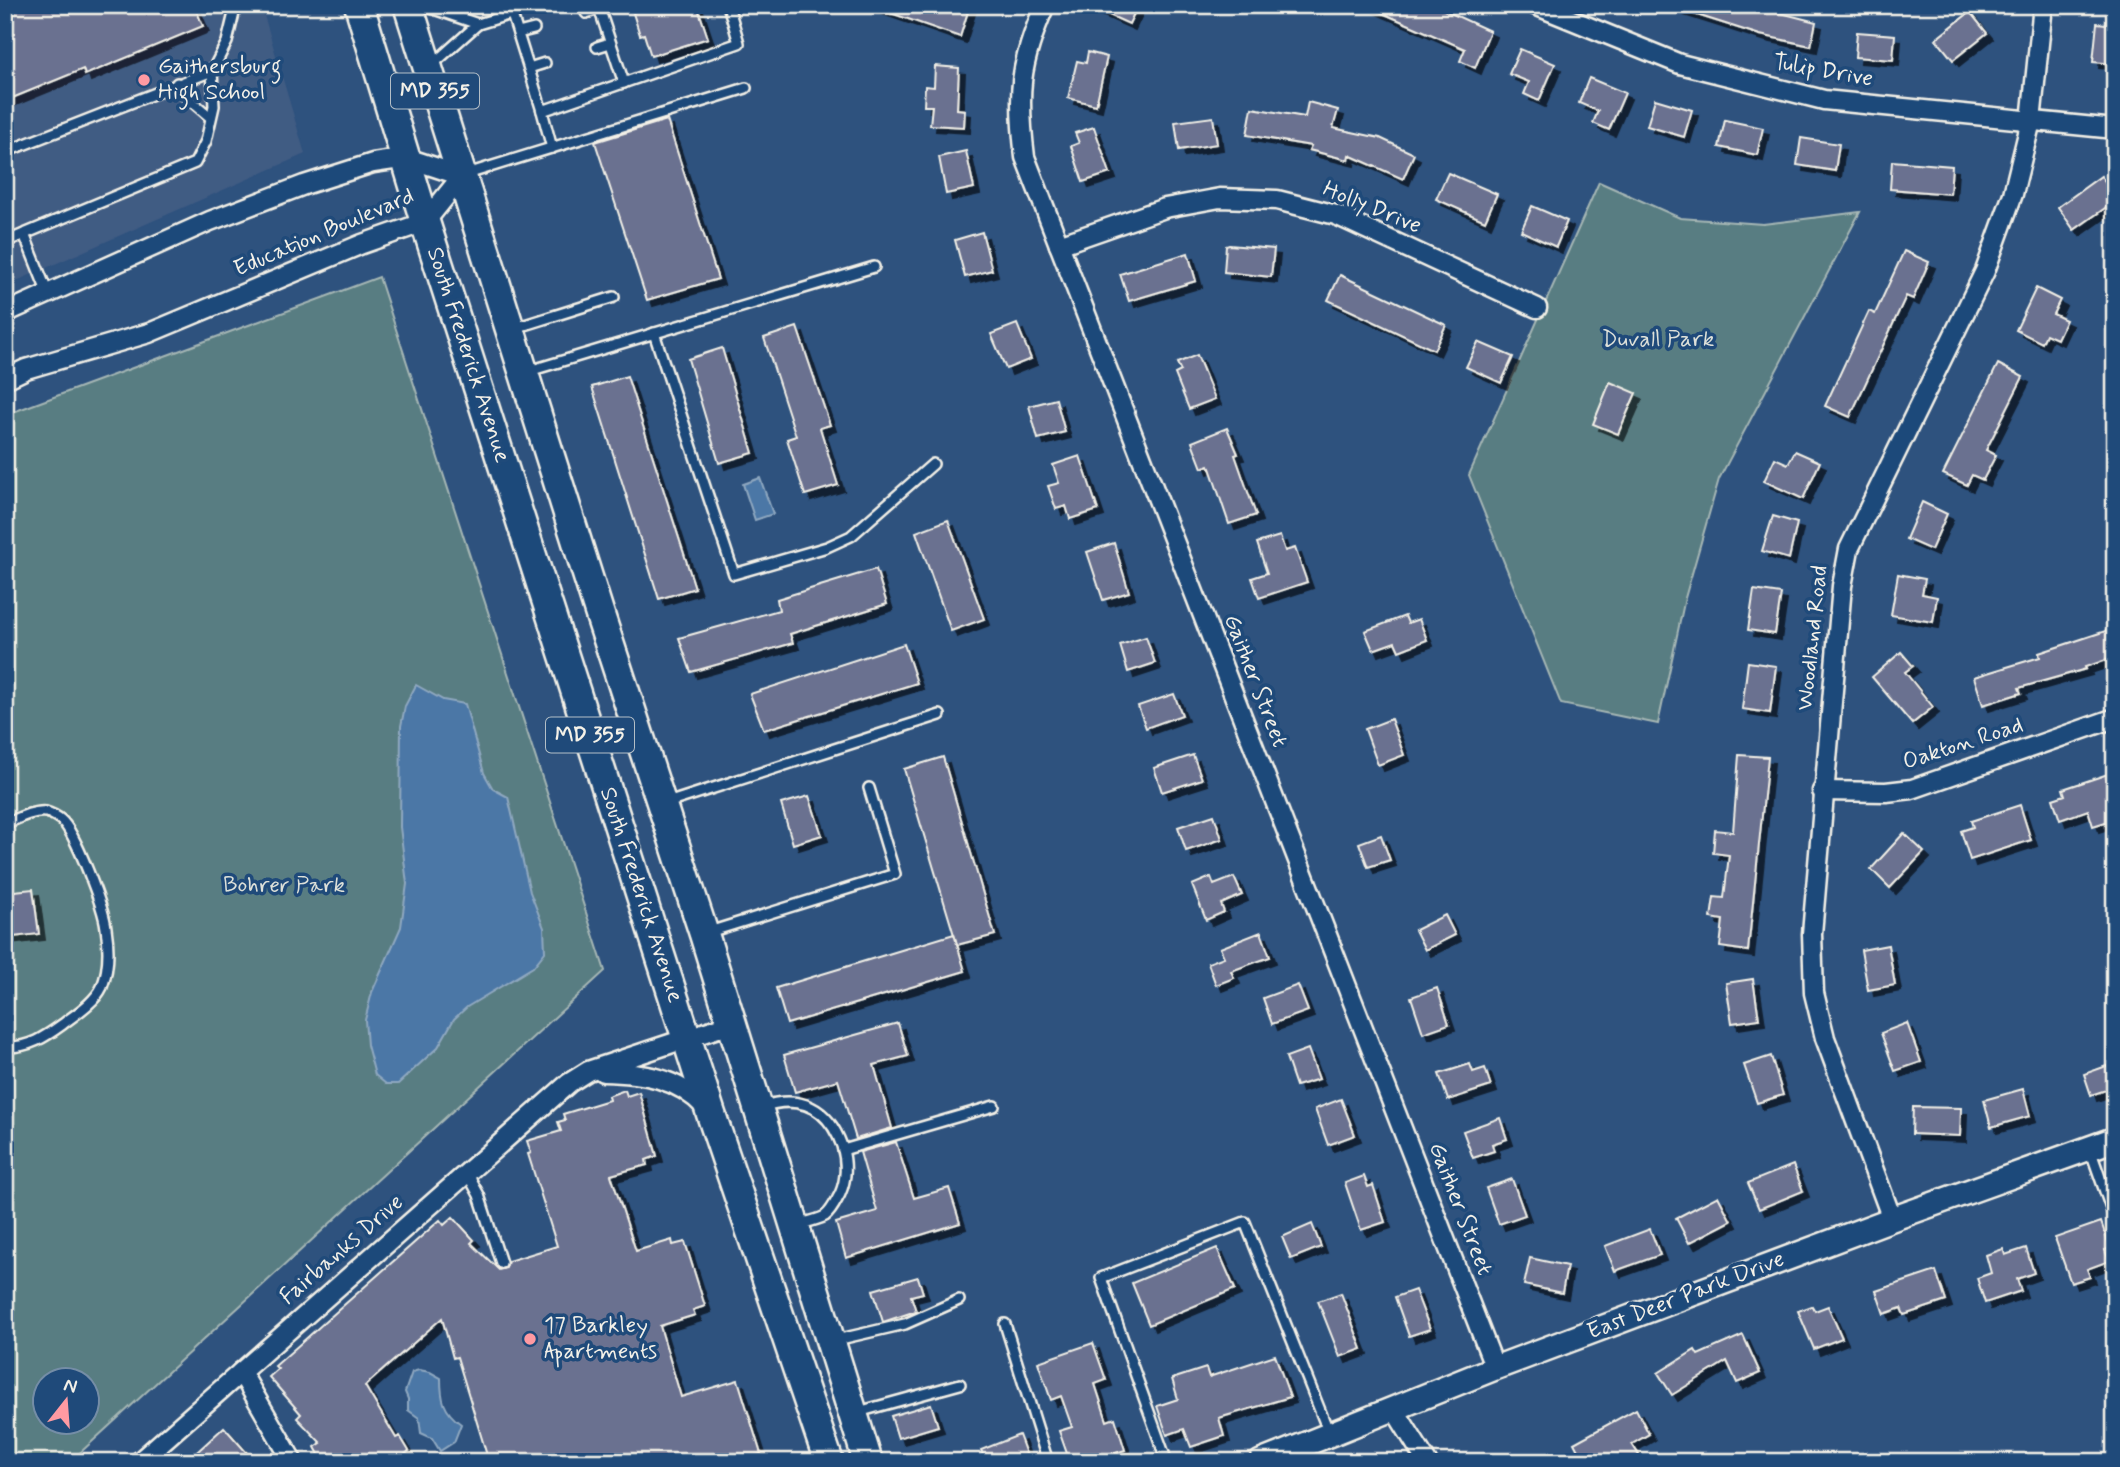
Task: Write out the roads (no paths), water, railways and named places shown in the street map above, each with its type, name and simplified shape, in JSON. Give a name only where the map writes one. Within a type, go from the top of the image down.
[{"type":"main road","name":"South Frederick Avenue","points":[[359,5],[425,222],[710,1114],[830,1462]]},
{"type":"main road","name":"South Frederick Avenue","points":[[408,5],[704,934],[868,1462]]},
{"type":"street","name":"Gaither Street","points":[[1045,5],[1031,38],[1022,75],[1020,115],[1026,157],[1495,1368]]},
{"type":"street","name":"Tulip Drive","points":[[1535,5],[1681,64],[1824,100],[2115,129]]},
{"type":"street","name":"Woodland Road","points":[[1892,1219],[1825,1038],[1814,993],[1812,934],[1822,791],[1842,586],[1849,548],[1985,271],[2013,194],[2031,121],[2042,5]]},
{"type":"street","name":"Education Boulevard","points":[[5,313],[210,222],[373,163],[407,158],[461,176],[425,222],[362,244],[149,333],[26,369],[5,379]]},
{"type":"street","name":"Holly Drive","points":[[1059,245],[1165,208],[1220,198],[1277,200],[1336,215],[1537,308]]},
{"type":"street","name":"Oakton Road","points":[[1822,791],[1886,792],[1912,789],[2115,718]]},
{"type":"street","name":"Fairbanks Drive","points":[[139,1462],[579,1076],[730,1024]]},
{"type":"street","points":[[579,1076],[601,1072],[658,1077],[693,1095],[710,1114]]},
{"type":"street","name":"East Deer Park Drive","points":[[1261,1462],[1495,1368],[1892,1219],[2106,1144]]},
{"type":"street","points":[[241,1372],[289,1460]]},
{"type":"street","points":[[1394,1409],[1427,1462]]},
{"type":"lane","points":[[5,242],[195,163],[206,141],[214,99],[212,71],[228,42],[236,5]]},
{"type":"lane","points":[[422,5],[478,24]]},
{"type":"lane","points":[[541,111],[739,43],[728,5]]},
{"type":"lane","points":[[586,13],[598,7],[624,83]]},
{"type":"lane","points":[[428,69],[478,24],[510,9],[552,148]]},
{"type":"lane","points":[[518,33],[534,29]]},
{"type":"lane","points":[[597,47],[610,43]]},
{"type":"lane","points":[[528,68],[545,63]]},
{"type":"lane","points":[[5,152],[212,71]]},
{"type":"lane","points":[[177,83],[182,93],[210,117]]},
{"type":"lane","points":[[461,176],[746,88]]},
{"type":"lane","points":[[24,234],[48,296]]},
{"type":"lane","points":[[524,373],[874,267]]},
{"type":"lane","points":[[511,329],[614,297]]},
{"type":"lane","points":[[654,333],[734,574],[827,547],[851,537],[933,464]]},
{"type":"lane","points":[[662,805],[940,715]]},
{"type":"lane","points":[[704,934],[895,874],[869,788]]},
{"type":"lane","points":[[5,824],[29,814],[46,812],[61,820],[95,888],[106,926],[108,959],[101,988],[83,1009],[40,1041],[5,1047]]},
{"type":"lane","points":[[758,1108],[776,1102],[787,1102],[815,1109],[832,1124],[843,1150],[846,1175],[832,1209],[824,1217],[794,1226]]},
{"type":"lane","points":[[843,1150],[994,1106]]},
{"type":"lane","points":[[2106,1144],[2115,1220]]},
{"type":"lane","points":[[467,1173],[479,1195],[501,1263]]},
{"type":"lane","points":[[1167,1462],[1101,1278],[1245,1222],[1330,1434]]},
{"type":"lane","points":[[831,1342],[905,1324],[959,1300]]},
{"type":"lane","points":[[1005,1324],[1048,1462]]},
{"type":"lane","points":[[853,1413],[960,1384]]},
{"type":"place","name":"Gaithersburg High School","points":[[144,80]]},
{"type":"place","name":"17 Barkley Apartments","points":[[530,1339]]},
{"type":"park label","name":"Duvall Park","points":[[1658,340]]},
{"type":"park label","name":"Bohrer Park","points":[[284,886]]}]
